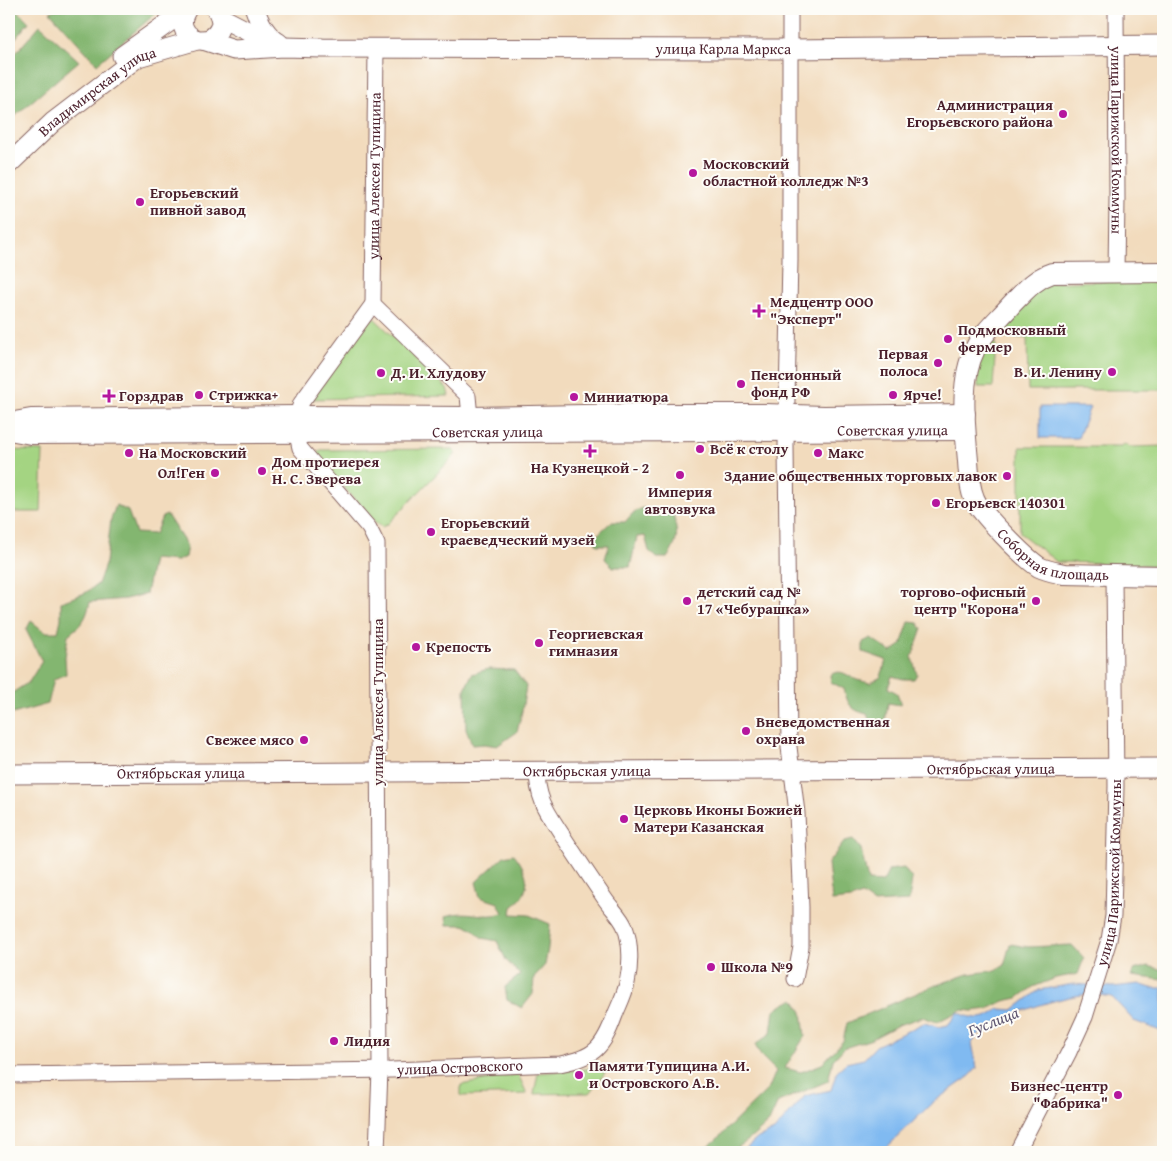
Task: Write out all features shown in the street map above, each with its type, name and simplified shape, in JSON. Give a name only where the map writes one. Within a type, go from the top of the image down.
[{"type":"main road","name":"Соборная площадь","points":[[1163,272],[1052,273],[1036,280],[982,336],[974,350],[969,366],[964,395],[973,497],[984,514],[1035,564],[1049,571],[1064,574],[1163,576]]},
{"type":"main road","name":"Советская улица","points":[[9,430],[31,434],[470,417],[638,414],[786,422]]},
{"type":"main road","name":"Советская улица","points":[[9,423],[31,419],[296,425],[965,422]]},
{"type":"street","points":[[255,9],[269,34],[284,47]]},
{"type":"street","points":[[790,9],[790,251],[786,422],[789,747],[797,813],[801,907],[801,947],[795,979]]},
{"type":"street","name":"улица Парижской Коммуны","points":[[1116,9],[1116,272]]},
{"type":"street","points":[[187,10],[182,22],[184,28],[191,38],[200,40],[213,37],[217,33],[220,28],[221,12]]},
{"type":"street","name":"Владимирская улица","points":[[9,151],[43,119],[99,74],[187,10]]},
{"type":"street","points":[[221,12],[255,36],[284,47]]},
{"type":"street","name":"улица Карла Маркса","points":[[200,40],[234,50],[284,47],[791,49],[1163,45]]},
{"type":"street","name":"Владимирская улица","points":[[9,164],[53,122],[138,57],[200,40]]},
{"type":"street","name":"улица Алексея Тупицина","points":[[373,304],[376,48]]},
{"type":"street","points":[[296,425],[301,403],[373,304],[468,396],[470,417]]},
{"type":"street","name":"улица Алексея Тупицина","points":[[296,425],[300,448],[369,528],[377,544],[380,1070],[378,1152]]},
{"type":"street","name":"улица Парижской Коммуны","points":[[1017,1152],[1086,1017],[1109,940],[1113,916],[1116,768],[1114,576]]},
{"type":"street","name":"Октябрьская улица","points":[[9,774],[1163,768]]},
{"type":"street","name":"улица Островского","points":[[9,1075],[380,1070],[560,1064],[578,1060],[592,1053],[602,1044],[610,1030],[627,984],[629,966],[628,946],[624,926],[596,887],[544,804],[537,788],[537,770]]},
{"type":"green space","points":[[16,9],[29,22],[9,46],[9,18]]},
{"type":"green space","points":[[57,9],[161,9],[97,64],[50,12]]},
{"type":"green space","points":[[40,25],[79,61],[9,121],[9,61]]},
{"type":"green space","points":[[1163,279],[1163,390],[1028,390],[1027,338],[996,337],[993,334],[1040,283]]},
{"type":"green space","points":[[374,318],[447,388],[449,396],[312,399],[368,322]]},
{"type":"green space","points":[[989,341],[996,343],[993,387],[978,387],[978,364]]},
{"type":"green space","points":[[1123,444],[1130,447],[1163,446],[1163,566],[1126,564],[1126,567],[1100,566],[1100,563],[1057,562],[1020,533],[1020,447],[1121,447]]},
{"type":"green space","points":[[452,449],[456,453],[454,456],[388,524],[382,527],[375,522],[320,461],[317,454],[320,450]]},
{"type":"green space","points":[[9,450],[43,451],[41,512],[9,512]]},
{"type":"green space","points":[[116,505],[128,511],[136,533],[155,534],[162,517],[167,515],[187,546],[185,557],[177,561],[153,559],[146,594],[125,599],[90,602],[83,621],[68,635],[65,657],[66,674],[54,679],[48,704],[9,715],[9,695],[29,682],[42,661],[26,630],[31,621],[45,632],[58,632],[61,619],[61,602],[85,593],[98,584],[106,562],[111,519]]},
{"type":"green space","points":[[642,508],[673,514],[676,527],[674,547],[667,558],[656,558],[649,551],[645,536],[637,537],[630,567],[613,567],[605,559],[609,545],[597,545],[594,538],[611,522],[625,522],[633,513]]},
{"type":"green space","points":[[909,622],[918,623],[922,629],[912,657],[917,674],[914,679],[892,676],[888,688],[897,693],[901,705],[888,703],[884,728],[872,726],[867,714],[857,711],[851,706],[844,689],[831,682],[830,675],[841,672],[857,680],[870,683],[881,677],[886,660],[863,652],[863,642],[871,638],[891,652],[901,645]]},
{"type":"green space","points":[[488,669],[514,670],[526,686],[522,711],[517,732],[497,746],[485,744],[472,745],[466,729],[465,689],[472,674]]},
{"type":"green space","points":[[853,839],[861,849],[868,881],[883,882],[889,870],[904,868],[912,879],[909,901],[873,903],[862,895],[851,899],[832,901],[828,863],[845,841]]},
{"type":"green space","points":[[514,854],[523,868],[526,888],[519,901],[512,907],[511,914],[529,915],[550,924],[545,965],[534,977],[533,994],[522,1008],[507,1000],[505,987],[520,975],[506,960],[497,941],[482,938],[472,928],[464,925],[447,925],[446,916],[461,913],[496,915],[503,913],[498,903],[480,897],[476,882],[504,856]]},
{"type":"green space","points":[[1010,944],[1028,947],[1072,945],[1084,958],[1078,974],[1056,978],[1033,987],[1018,998],[1004,1001],[988,1009],[961,1010],[937,1022],[923,1017],[898,1025],[872,1039],[844,1048],[833,1060],[828,1081],[778,1102],[769,1122],[750,1139],[731,1152],[701,1152],[715,1141],[769,1088],[776,1071],[761,1056],[755,1045],[771,1033],[774,1010],[794,999],[802,1012],[805,1036],[785,1068],[801,1072],[822,1064],[843,1041],[847,1023],[931,987],[968,974],[992,971],[1004,966]]},
{"type":"green space","points":[[1148,966],[1163,970],[1163,980],[1132,976],[1134,970]]},
{"type":"green space","points":[[597,1068],[605,1073],[589,1093],[534,1094],[538,1073]]},
{"type":"green space","points":[[518,1074],[527,1094],[461,1096],[461,1085]]},
{"type":"water","points":[[1040,407],[1090,407],[1078,438],[1040,438]]},
{"type":"water","name":"Гуслица","points":[[1074,984],[1113,987],[1139,984],[1151,988],[1163,988],[1163,1032],[1134,1021],[1112,997],[1089,994],[1048,1003],[1005,1018],[981,1032],[972,1043],[977,1068],[970,1076],[932,1103],[882,1152],[742,1152],[758,1138],[774,1131],[805,1096],[831,1090],[837,1071],[846,1063],[864,1059],[876,1046],[924,1023],[939,1027],[948,1025],[958,1012],[974,1018],[989,1016],[999,1009],[1013,1010],[1039,990]]},
{"type":"place","name":"Администрация Егорьевского района","points":[[1063,114]]},
{"type":"place","name":"Московский областной колледж №3","points":[[693,173]]},
{"type":"place","name":"Егорьевский пивной завод","points":[[140,202]]},
{"type":"place","name":"Медцентр ООО \"Эксперт\"","points":[[759,311]]},
{"type":"place","name":"Подмосковный фермер","points":[[948,339]]},
{"type":"place","name":"Первая полоса","points":[[938,363]]},
{"type":"place","name":"В. И. Ленину","points":[[1112,372]]},
{"type":"place","name":"Д. И. Хлудову","points":[[381,373]]},
{"type":"place","name":"Пенсионный фонд РФ","points":[[741,384]]},
{"type":"place","name":"Стрижка+","points":[[199,395]]},
{"type":"place","name":"Ярче!","points":[[893,395]]},
{"type":"place","name":"Горздрав","points":[[109,396]]},
{"type":"place","name":"Миниатюра","points":[[574,397]]},
{"type":"place","name":"Всё к столу","points":[[700,449]]},
{"type":"place","name":"На Кузнецкой - 2","points":[[590,451]]},
{"type":"place","name":"На Московский","points":[[129,453]]},
{"type":"place","name":"Макс","points":[[818,453]]},
{"type":"place","name":"Дом протиерея Н. С. Зверева","points":[[262,471]]},
{"type":"place","name":"Ол!Ген","points":[[215,473]]},
{"type":"place","name":"Империя автозвука","points":[[680,475]]},
{"type":"place","name":"Здание общественных торговых лавок","points":[[1007,476]]},
{"type":"place","name":"Егорьевск 140301","points":[[936,503]]},
{"type":"place","name":"Егорьевский краеведческий музей","points":[[431,532]]},
{"type":"place","name":"детский сад № 17 «Чебурашка»","points":[[687,601]]},
{"type":"place","name":"торгово-офисный центр \"Корона\"","points":[[1036,601]]},
{"type":"place","name":"Георгиевская гимназия","points":[[539,643]]},
{"type":"place","name":"Крепость","points":[[416,647]]},
{"type":"place","name":"Вневедомственная охрана","points":[[746,731]]},
{"type":"place","name":"Свежее мясо","points":[[304,740]]},
{"type":"place","name":"Церковь Иконы Божией Матери Казанская","points":[[624,819]]},
{"type":"place","name":"Школа №9","points":[[711,967]]},
{"type":"place","name":"Лидия","points":[[334,1041]]},
{"type":"place","name":"Памяти Тупицина А.И. и Островского А.В.","points":[[579,1075]]},
{"type":"place","name":"Бизнес-центр \"Фабрика\"","points":[[1118,1095]]}]
